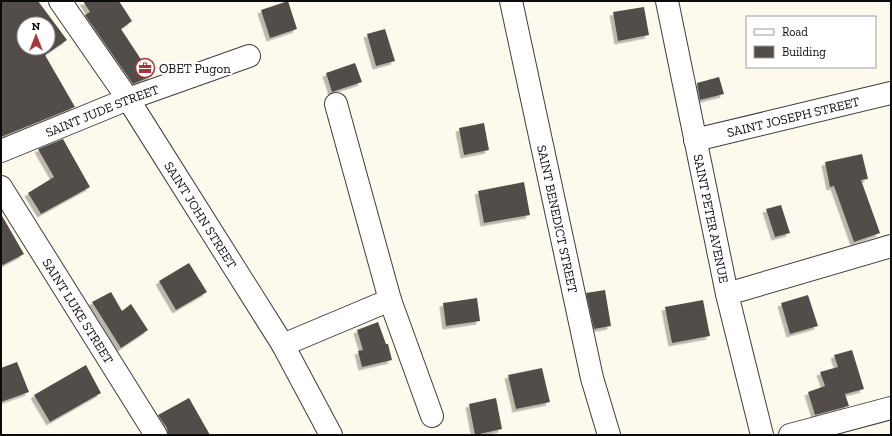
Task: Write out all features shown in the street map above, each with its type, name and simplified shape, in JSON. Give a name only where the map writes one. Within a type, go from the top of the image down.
[{"type":"street","name":"SAINT JOHN STREET","points":[[60,1],[128,99],[283,345],[331,435]]},
{"type":"street","name":"SAINT BENEDICT STREET","points":[[511,1],[592,378],[609,435]]},
{"type":"street","name":"SAINT PETER AVENUE","points":[[667,1],[728,294],[762,435]]},
{"type":"street","name":"SAINT JUDE STREET","points":[[1,151],[128,99],[249,56]]},
{"type":"street","name":"SAINT JOSEPH STREET","points":[[695,140],[891,93]]},
{"type":"street","points":[[336,104],[390,300],[432,416]]},
{"type":"street","name":"SAINT LUKE STREET","points":[[1,187],[156,435]]},
{"type":"street","points":[[728,294],[891,246]]},
{"type":"street","points":[[283,345],[390,300]]},
{"type":"street","points":[[790,435],[891,408]]},
{"type":"building","points":[[1,1],[38,1],[49,16],[16,16],[16,56],[46,56],[75,107],[1,137]]},
{"type":"building","points":[[83,1],[119,1],[132,21],[121,29],[152,76],[133,84],[85,15],[90,12]]},
{"type":"building","points":[[288,1],[297,29],[270,38],[261,10]]},
{"type":"building","points":[[644,7],[649,35],[618,41],[613,12]]},
{"type":"building","points":[[56,25],[67,40],[56,48]]},
{"type":"building","points":[[385,29],[395,61],[376,66],[367,34]]},
{"type":"building","points":[[355,63],[362,82],[332,92],[326,73]]},
{"type":"building","points":[[719,77],[724,94],[700,100],[697,83]]},
{"type":"building","points":[[484,123],[489,150],[464,155],[459,128]]},
{"type":"building","points":[[63,139],[90,187],[41,214],[28,193],[54,177],[38,149]]},
{"type":"building","points":[[862,154],[868,179],[861,180],[880,233],[854,242],[834,186],[830,187],[825,162]]},
{"type":"building","points":[[524,182],[530,215],[484,223],[478,191]]},
{"type":"building","points":[[781,205],[790,233],[775,237],[766,209]]},
{"type":"building","points":[[1,214],[24,254],[1,266]]},
{"type":"building","points":[[189,263],[207,292],[176,310],[159,281]]},
{"type":"building","points":[[605,290],[611,326],[594,329],[586,293]]},
{"type":"building","points":[[111,292],[122,311],[131,304],[148,330],[121,348],[92,302]]},
{"type":"building","points":[[808,295],[818,326],[790,334],[781,303]]},
{"type":"building","points":[[477,298],[480,321],[446,326],[443,303]]},
{"type":"building","points":[[703,300],[710,336],[672,343],[665,307]]},
{"type":"building","points":[[378,322],[386,344],[388,344],[392,360],[362,367],[358,351],[363,350],[357,330]]},
{"type":"building","points":[[852,350],[864,389],[845,394],[849,406],[815,415],[808,392],[825,386],[820,372],[838,367],[834,355]]},
{"type":"building","points":[[17,362],[29,392],[1,402],[1,368]]},
{"type":"building","points":[[86,365],[101,393],[50,422],[34,395]]},
{"type":"building","points":[[542,368],[550,402],[516,409],[508,375]]},
{"type":"building","points":[[189,398],[210,435],[168,435],[167,428],[158,415]]},
{"type":"building","points":[[496,398],[502,429],[475,435],[469,404]]},
{"type":"place","name":"OBET Pugon","points":[[145,68]]}]
